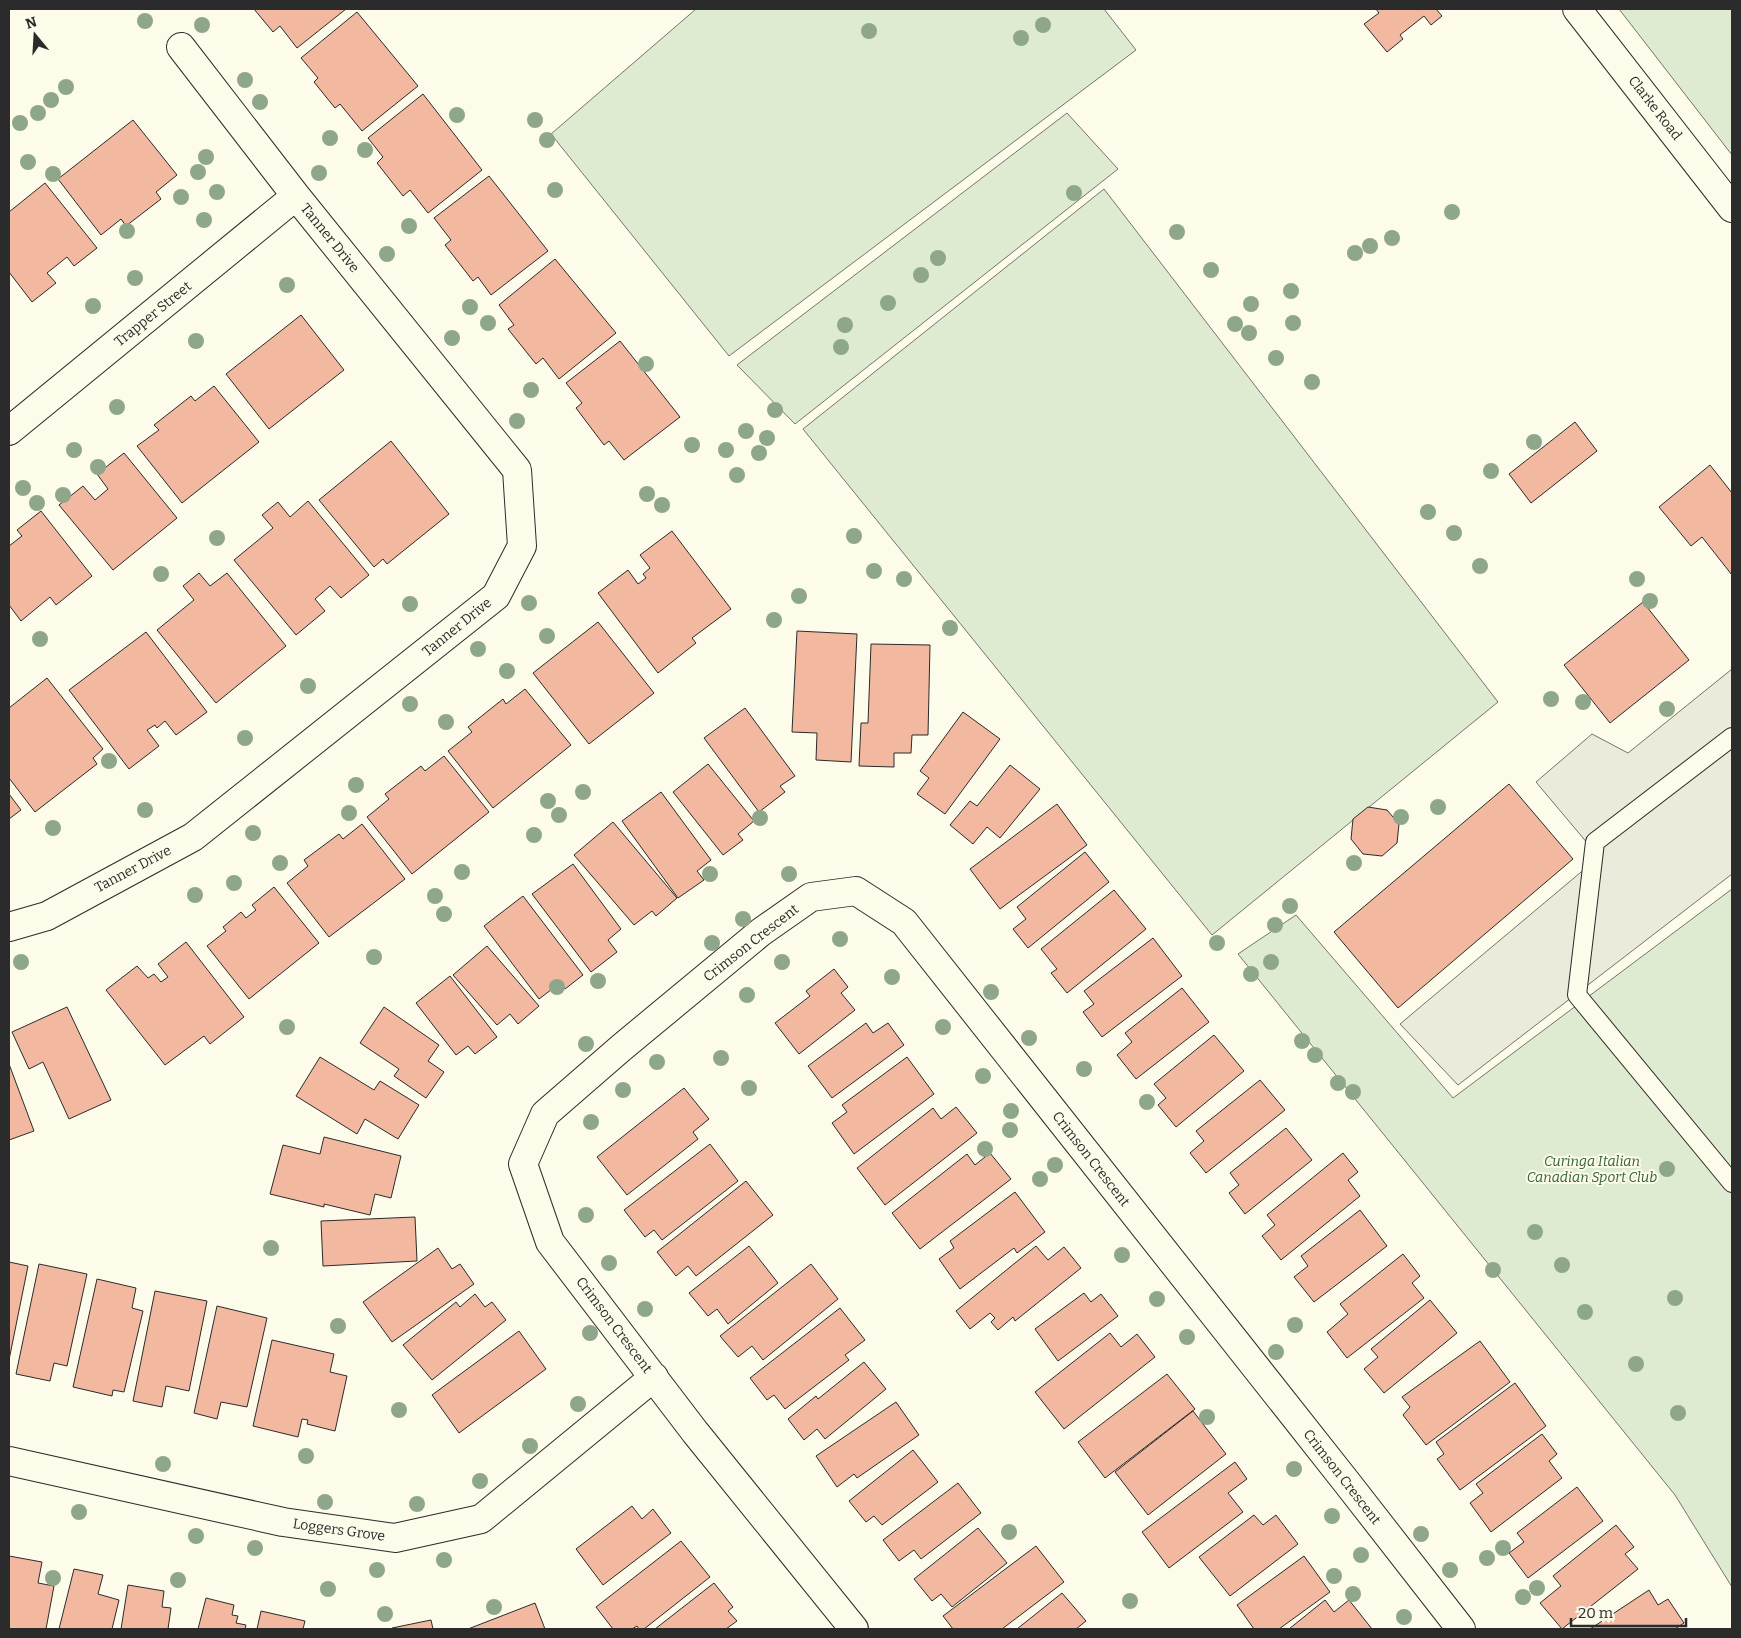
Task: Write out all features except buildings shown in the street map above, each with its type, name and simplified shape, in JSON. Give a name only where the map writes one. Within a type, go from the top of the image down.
[{"type":"street","name":"Clarke Road","points":[[1577,9],[1732,208]]},
{"type":"street","name":"Tanner Drive","points":[[9,927],[47,916],[193,837],[496,596],[522,546],[517,470],[296,196],[181,47]]},
{"type":"street","name":"Trapper Street","points":[[9,431],[296,196]]},
{"type":"street","name":"Crimson Crescent","points":[[854,1629],[695,1432],[550,1242],[523,1164],[545,1114],[621,1048],[761,932],[811,897],[856,891],[904,922],[1461,1629]]},
{"type":"street","name":"Loggers Grove","points":[[9,1461],[283,1522],[395,1538],[480,1518],[654,1378]]},
{"type":"lane","points":[[1732,738],[1595,842],[1577,995],[1732,1184]]},
{"type":"green space","points":[[696,9],[1104,9],[1136,50],[729,356],[551,134]]},
{"type":"green space","points":[[1619,9],[1732,9],[1732,155]]},
{"type":"green space","points":[[1067,113],[1118,169],[795,424],[737,365]]},
{"type":"green space","points":[[1104,189],[1498,702],[1212,935],[803,429]]},
{"type":"green space","name":"Curinga Italian Canadian Sport Club","points":[[1732,889],[1732,1587],[1675,1495],[1238,954],[1296,915],[1453,1098]]},
{"type":"shaded area","points":[[1732,669],[1732,874],[1458,1085],[1400,1024],[1599,857],[1536,782],[1592,734],[1628,753]]}]
